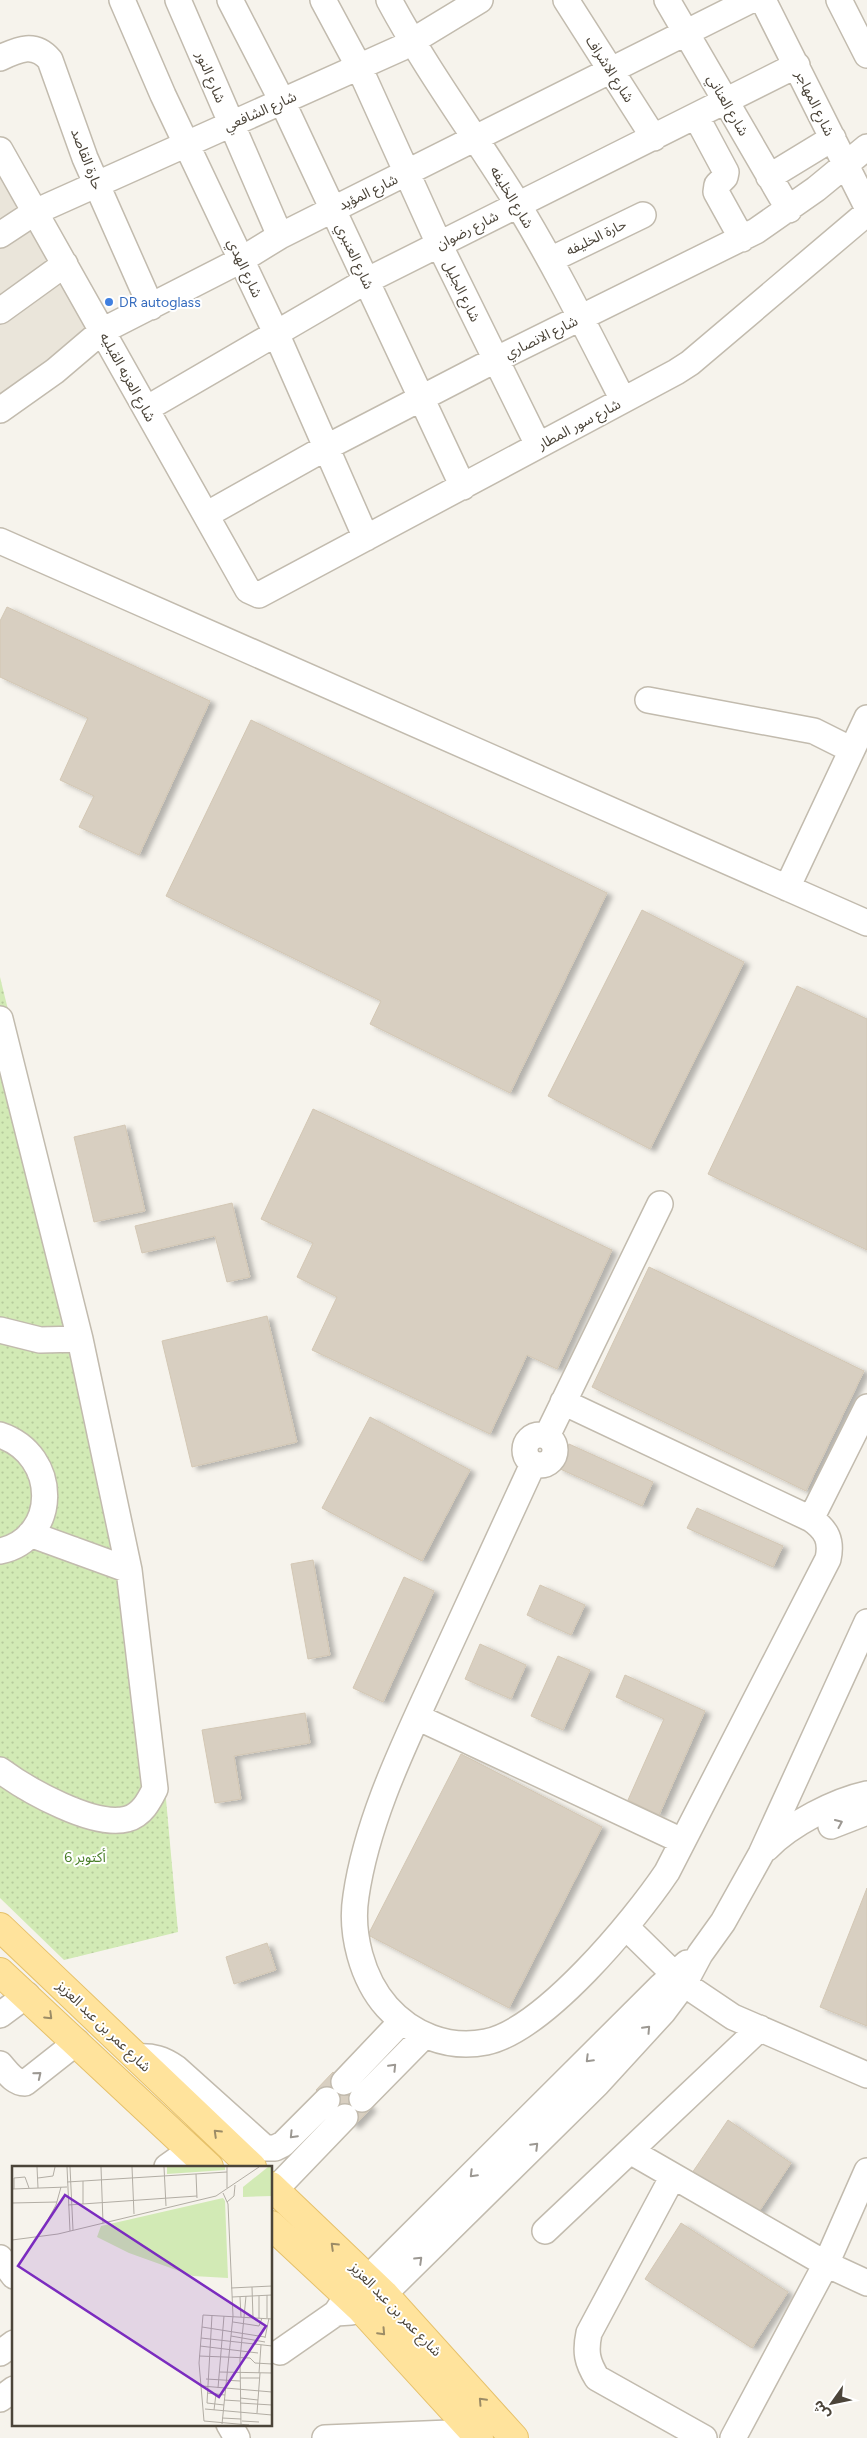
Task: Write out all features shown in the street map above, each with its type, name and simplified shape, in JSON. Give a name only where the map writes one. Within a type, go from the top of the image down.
[{"type":"main road","name":"شارع عمر بن عبد العزيز","points":[[0,1927],[251,2166]]},
{"type":"main road","points":[[0,1972],[27,1995],[200,2158]]},
{"type":"main road","name":"شارع عمر بن عبد العزيز","points":[[273,2190],[376,2286],[514,2438]]},
{"type":"main road","name":"شارع عمر بن عبد العزيز","points":[[272,2226],[348,2306],[477,2435]]},
{"type":"street","name":"شارع الهدي","points":[[122,0],[163,95],[188,144],[276,333],[366,538]]},
{"type":"street","name":"شارع النور","points":[[178,0],[280,236]]},
{"type":"street","name":"شارع العنبري","points":[[230,0],[282,101],[463,487]]},
{"type":"street","name":"شارع الجليل","points":[[323,0],[359,67],[439,244],[538,445]]},
{"type":"street","name":"شارع الخليفه","points":[[389,0],[412,42],[518,204],[581,317],[623,400]]},
{"type":"street","name":"شارع الشافعي","points":[[0,235],[35,212],[412,42],[480,0]]},
{"type":"street","name":"شارع الاشراف","points":[[566,0],[654,138]]},
{"type":"street","name":"شارع العناني","points":[[667,0],[789,210]]},
{"type":"street","name":"شارع المؤيد","points":[[0,410],[56,371],[102,332],[242,260],[280,236],[751,0]]},
{"type":"street","name":"شارع المهاجر","points":[[763,0],[867,207]]},
{"type":"street","points":[[838,0],[866,49]]},
{"type":"street","name":"حارة القاصد","points":[[3,49],[30,48],[38,50],[50,60],[96,185],[151,307]]},
{"type":"street","name":"شارع رضوان","points":[[146,409],[366,281],[797,65]]},
{"type":"street","points":[[696,116],[726,172],[725,177],[717,185],[716,192],[742,239]]},
{"type":"street","points":[[769,177],[833,138]]},
{"type":"street","name":"شارع الانصاري","points":[[206,515],[327,447],[495,360],[742,239],[789,210],[867,147]]},
{"type":"street","name":"شارع العزبه القبليه","points":[[1,152],[248,590],[254,595],[263,595]]},
{"type":"street","name":"شارع سور المطار","points":[[263,595],[690,363],[867,213]]},
{"type":"street","name":"حارة الخليفه","points":[[550,260],[643,215]]},
{"type":"street","points":[[0,311],[65,264]]},
{"type":"street","points":[[0,541],[867,924]]},
{"type":"street","points":[[648,700],[814,731],[852,750]]},
{"type":"street","points":[[787,888],[867,718]]},
{"type":"street","points":[[0,1019],[80,1339],[129,1570],[155,1789],[146,1807],[129,1819],[109,1822],[54,1803],[20,1785],[0,1770]]},
{"type":"street","points":[[563,1402],[811,1520],[821,1526],[828,1536],[830,1547],[828,1559],[667,1872],[648,1901],[592,1964],[556,1999],[516,2030],[486,2042],[454,2044],[424,2036],[400,2022],[377,1996],[356,1941],[354,1918],[356,1895],[371,1834],[392,1774],[534,1464],[528,1460],[525,1447],[533,1436],[546,1436],[660,1204]]},
{"type":"street","points":[[0,1330],[40,1340],[80,1339]]},
{"type":"street","points":[[811,1520],[867,1407]]},
{"type":"street","points":[[0,1435],[12,1439],[27,1450],[38,1464],[44,1482],[45,1500],[40,1518],[30,1534],[18,1543],[0,1551]]},
{"type":"street","points":[[30,1534],[129,1570]]},
{"type":"street","points":[[280,2352],[376,2286],[430,2233],[597,2084],[663,2012],[679,1979],[723,1922],[761,1854],[867,1622]]},
{"type":"street","points":[[417,1717],[682,1841]]},
{"type":"street","points":[[761,1854],[778,1836],[800,1822],[856,1796],[867,1794]]},
{"type":"street","points":[[761,1854],[785,1847],[867,1812]]},
{"type":"street","points":[[626,1927],[679,1979],[733,2016],[867,2075]]},
{"type":"street","points":[[0,1972],[27,1952]]},
{"type":"street","points":[[0,2015],[27,1995]]},
{"type":"street","points":[[344,2082],[400,2022]]},
{"type":"street","points":[[545,2231],[760,2028]]},
{"type":"street","points":[[362,2099],[424,2036]]},
{"type":"street","points":[[0,2064],[19,2083],[25,2083],[77,2042]]},
{"type":"street","points":[[137,2057],[151,2056],[164,2060],[176,2068],[265,2148],[275,2148],[283,2144],[326,2100]]},
{"type":"street","points":[[273,2190],[345,2117]]},
{"type":"street","points":[[630,2151],[826,2264],[867,2283]]},
{"type":"street","points":[[171,2166],[200,2158]]},
{"type":"street","points":[[733,2438],[826,2264],[867,2171]]},
{"type":"street","points":[[673,2176],[589,2333],[586,2349],[588,2364],[597,2378],[704,2438]]},
{"type":"street","points":[[0,2258],[12,2273]]},
{"type":"street","points":[[0,2352],[12,2344]]},
{"type":"street","points":[[0,2399],[12,2391]]},
{"type":"street","points":[[230,2426],[237,2438]]},
{"type":"street","points":[[325,2438],[477,2435]]},
{"type":"shaded area","points":[[0,172],[100,348],[0,421]]},
{"type":"green space","name":"6 أكتوبر","points":[[0,977],[106,1410],[157,1700],[178,1932],[64,1960],[0,1898]]},
{"type":"building","points":[[7,607],[210,701],[139,855],[79,827],[94,796],[60,780],[88,718],[0,677],[0,621]]},
{"type":"building","points":[[251,720],[607,893],[510,1093],[370,1024],[381,1001],[166,896]]},
{"type":"building","points":[[642,910],[744,962],[650,1149],[548,1096]]},
{"type":"building","points":[[797,986],[867,1019],[867,1250],[708,1174]]},
{"type":"building","points":[[313,1109],[612,1250],[557,1369],[527,1355],[490,1434],[312,1350],[337,1297],[297,1277],[313,1243],[261,1219]]},
{"type":"building","points":[[125,1125],[145,1211],[94,1222],[74,1137]]},
{"type":"building","points":[[232,1203],[250,1277],[227,1282],[215,1236],[142,1253],[135,1226]]},
{"type":"building","points":[[649,1267],[864,1371],[806,1491],[592,1387]]},
{"type":"building","points":[[267,1316],[297,1442],[192,1467],[162,1341]]},
{"type":"building","points":[[370,1417],[470,1470],[422,1561],[322,1508]]},
{"type":"building","points":[[569,1444],[653,1482],[642,1506],[558,1468]]},
{"type":"building","points":[[697,1508],[783,1546],[773,1567],[687,1528]]},
{"type":"building","points":[[313,1560],[330,1655],[308,1659],[291,1564]]},
{"type":"building","points":[[404,1577],[434,1591],[383,1702],[353,1688]]},
{"type":"building","points":[[540,1585],[585,1605],[571,1635],[527,1615]]},
{"type":"building","points":[[480,1644],[526,1665],[511,1699],[465,1679]]},
{"type":"building","points":[[558,1656],[590,1670],[563,1730],[531,1716]]},
{"type":"building","points":[[625,1675],[705,1711],[659,1815],[628,1800],[664,1719],[616,1697]]},
{"type":"building","points":[[305,1713],[310,1743],[234,1756],[241,1799],[215,1803],[202,1730]]},
{"type":"building","points":[[461,1754],[602,1827],[509,2008],[368,1935]]},
{"type":"building","points":[[867,1888],[867,2026],[820,2007]]},
{"type":"building","points":[[267,1943],[276,1970],[234,1984],[226,1957]]},
{"type":"building","points":[[333,2072],[371,2108],[354,2126],[316,2090]]},
{"type":"building","points":[[728,2120],[791,2163],[756,2216],[692,2173]]},
{"type":"building","points":[[681,2223],[788,2292],[752,2348],[645,2279]]},
{"type":"place","name":"DR autoglass","points":[[109,302]]}]
